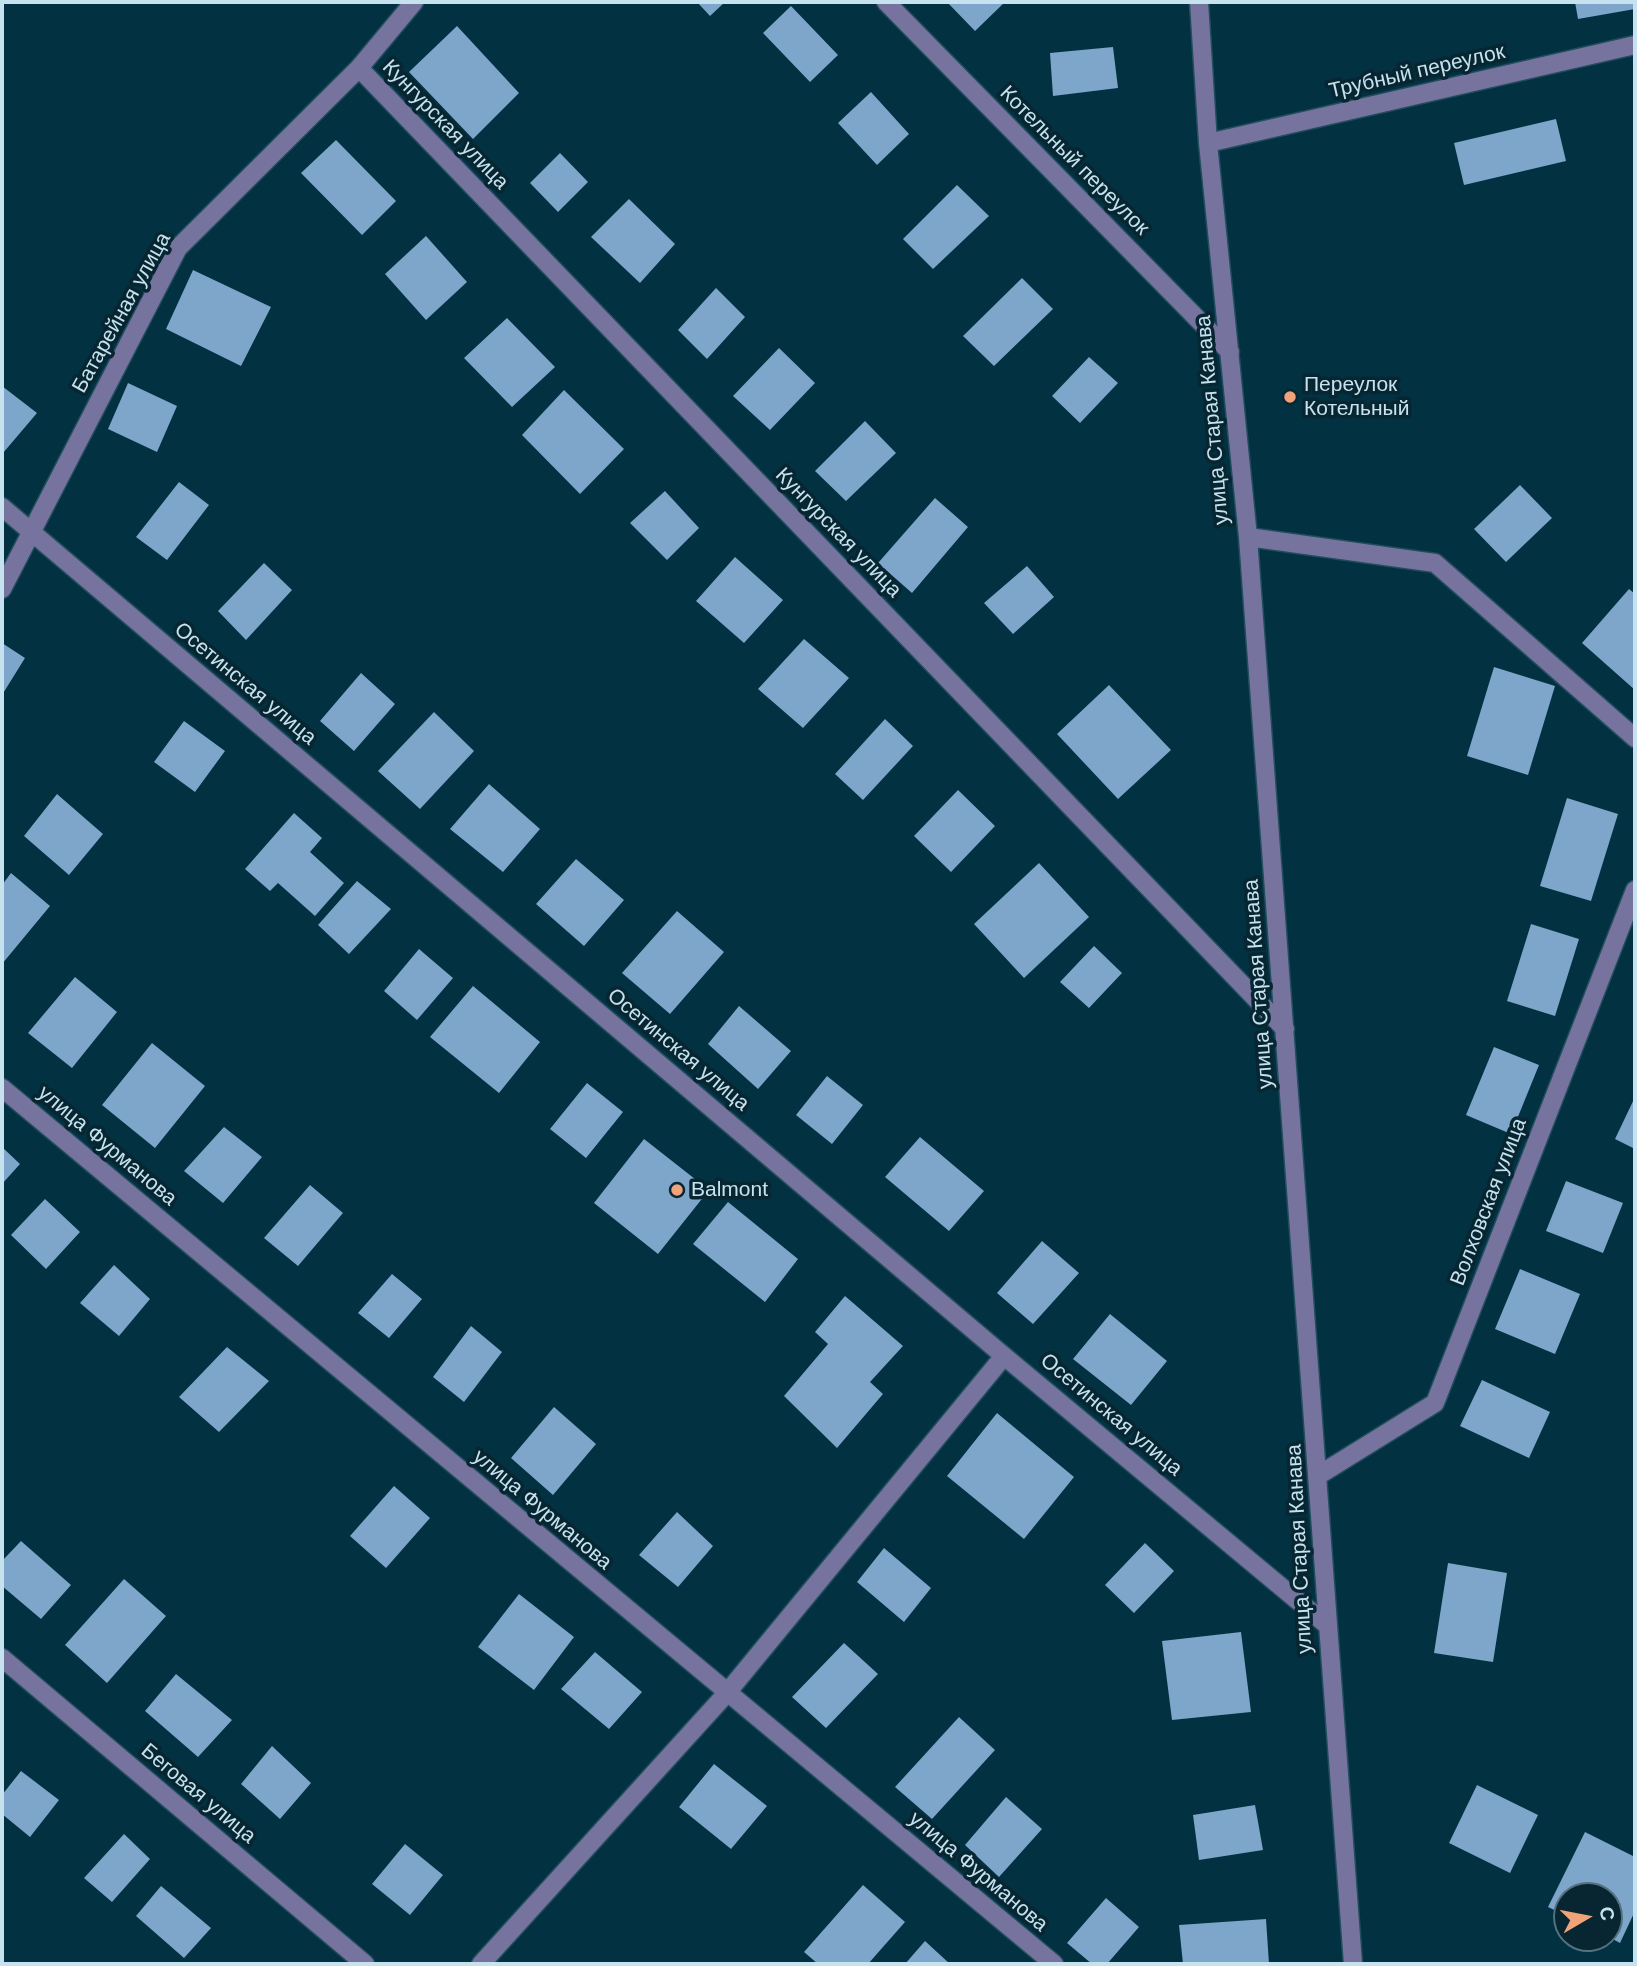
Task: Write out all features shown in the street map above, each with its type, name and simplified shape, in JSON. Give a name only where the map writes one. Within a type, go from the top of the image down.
[{"type":"street","name":"Батарейная улица","points":[[2,589],[178,248],[359,68],[414,2]]},
{"type":"street","name":"Котельный переулок","points":[[886,2],[1230,352]]},
{"type":"street","name":"улица Старая Канава","points":[[1199,2],[1208,143],[1248,537],[1353,1964]]},
{"type":"street","name":"Трубный переулок","points":[[1208,143],[1635,45]]},
{"type":"street","name":"Кунгурская улица","points":[[359,68],[1285,1029]]},
{"type":"street","name":"Осетинская улица","points":[[2,508],[1326,1625]]},
{"type":"street","points":[[1248,537],[1435,563],[1635,738]]},
{"type":"street","name":"Волховская улица","points":[[1319,1475],[1435,1403],[1635,890]]},
{"type":"street","name":"улица Фурманова","points":[[2,1088],[1054,1964]]},
{"type":"street","points":[[481,1964],[726,1693],[1004,1356]]},
{"type":"street","name":"Беговая улица","points":[[2,1658],[365,1964]]},
{"type":"building","points":[[697,2],[725,2],[710,16]]},
{"type":"building","points":[[947,2],[1005,2],[975,31]]},
{"type":"building","points":[[1575,2],[1634,2],[1635,9],[1578,19]]},
{"type":"building","points":[[791,6],[838,55],[810,82],[763,33]]},
{"type":"building","points":[[457,26],[519,93],[473,139],[409,72]]},
{"type":"building","points":[[1113,47],[1118,88],[1053,96],[1050,53]]},
{"type":"building","points":[[871,92],[909,134],[877,165],[838,123]]},
{"type":"building","points":[[1556,119],[1566,161],[1464,185],[1454,143]]},
{"type":"building","points":[[336,140],[396,201],[362,235],[301,173]]},
{"type":"building","points":[[560,153],[588,182],[558,212],[530,183]]},
{"type":"building","points":[[957,185],[989,216],[933,269],[903,239]]},
{"type":"building","points":[[629,199],[675,244],[640,283],[591,237]]},
{"type":"building","points":[[426,236],[467,282],[426,320],[385,274]]},
{"type":"building","points":[[193,270],[271,307],[241,366],[166,329]]},
{"type":"building","points":[[1022,278],[1053,309],[994,366],[963,336]]},
{"type":"building","points":[[716,288],[745,317],[707,359],[678,330]]},
{"type":"building","points":[[507,318],[555,367],[512,407],[464,358]]},
{"type":"building","points":[[779,348],[815,383],[770,430],[733,396]]},
{"type":"building","points":[[1089,357],[1118,383],[1080,423],[1052,396]]},
{"type":"building","points":[[128,383],[177,406],[157,452],[108,429]]},
{"type":"building","points":[[2,386],[37,413],[3,453],[2,451]]},
{"type":"building","points":[[564,390],[624,449],[580,494],[522,435]]},
{"type":"building","points":[[865,421],[896,453],[846,501],[815,471]]},
{"type":"building","points":[[179,482],[209,505],[167,560],[136,537]]},
{"type":"building","points":[[1520,485],[1552,518],[1506,562],[1474,529]]},
{"type":"building","points":[[665,491],[699,528],[667,560],[630,523]]},
{"type":"building","points":[[935,498],[968,527],[912,593],[878,563]]},
{"type":"building","points":[[735,557],[783,600],[744,643],[696,601]]},
{"type":"building","points":[[264,563],[292,590],[246,640],[218,611]]},
{"type":"building","points":[[1027,566],[1054,597],[1013,634],[984,603]]},
{"type":"building","points":[[1629,589],[1635,594],[1635,690],[1582,643]]},
{"type":"building","points":[[804,639],[849,678],[803,728],[758,689]]},
{"type":"building","points":[[2,643],[25,658],[2,695]]},
{"type":"building","points":[[1494,667],[1555,686],[1528,775],[1467,756]]},
{"type":"building","points":[[361,673],[395,704],[354,751],[320,721]]},
{"type":"building","points":[[1109,685],[1171,750],[1118,799],[1057,734]]},
{"type":"building","points":[[434,712],[474,751],[420,809],[378,771]]},
{"type":"building","points":[[885,719],[913,746],[863,800],[835,774]]},
{"type":"building","points":[[184,721],[225,751],[195,792],[154,762]]},
{"type":"building","points":[[489,784],[540,829],[503,872],[450,829]]},
{"type":"building","points":[[958,790],[995,826],[951,872],[914,836]]},
{"type":"building","points":[[57,794],[103,834],[69,875],[24,836]]},
{"type":"building","points":[[1567,798],[1618,814],[1591,901],[1540,886]]},
{"type":"building","points":[[294,813],[322,838],[310,852],[344,883],[315,916],[278,883],[270,891],[245,869]]},
{"type":"building","points":[[576,859],[624,900],[584,946],[536,904]]},
{"type":"building","points":[[1039,863],[1089,917],[1024,978],[974,924]]},
{"type":"building","points":[[11,873],[50,906],[2,964],[2,885]]},
{"type":"building","points":[[357,881],[391,909],[349,954],[318,925]]},
{"type":"building","points":[[677,911],[724,952],[670,1014],[622,973]]},
{"type":"building","points":[[1531,924],[1579,939],[1555,1016],[1507,1001]]},
{"type":"building","points":[[1094,946],[1122,973],[1089,1008],[1060,982]]},
{"type":"building","points":[[419,949],[453,978],[417,1020],[384,991]]},
{"type":"building","points":[[75,977],[117,1012],[72,1068],[28,1033]]},
{"type":"building","points":[[473,986],[540,1042],[499,1093],[430,1037]]},
{"type":"building","points":[[739,1006],[791,1051],[758,1089],[708,1044]]},
{"type":"building","points":[[152,1043],[205,1086],[155,1148],[102,1105]]},
{"type":"building","points":[[1494,1047],[1539,1065],[1511,1134],[1466,1115]]},
{"type":"building","points":[[827,1076],[863,1105],[832,1144],[796,1115]]},
{"type":"building","points":[[587,1083],[623,1112],[586,1158],[550,1129]]},
{"type":"building","points":[[1635,1097],[1635,1149],[1615,1139]]},
{"type":"building","points":[[224,1127],[262,1157],[223,1203],[184,1171]]},
{"type":"building","points":[[920,1137],[984,1191],[949,1231],[885,1177]]},
{"type":"building","points":[[644,1139],[709,1190],[658,1254],[594,1203]]},
{"type":"building","points":[[2,1147],[20,1164],[2,1184]]},
{"type":"building","points":[[1566,1181],[1623,1203],[1603,1253],[1546,1231]]},
{"type":"building","points":[[310,1185],[343,1213],[298,1266],[264,1238]]},
{"type":"building","points":[[45,1199],[80,1232],[46,1269],[11,1235]]},
{"type":"building","points":[[728,1202],[798,1259],[765,1302],[693,1244]]},
{"type":"building","points":[[1042,1241],[1079,1273],[1033,1324],[997,1293]]},
{"type":"building","points":[[114,1265],[150,1299],[119,1336],[80,1303]]},
{"type":"building","points":[[1520,1269],[1580,1294],[1555,1354],[1495,1329]]},
{"type":"building","points":[[392,1274],[422,1299],[389,1338],[358,1313]]},
{"type":"building","points":[[845,1296],[903,1346],[870,1382],[883,1394],[837,1448],[784,1396],[828,1344],[815,1332]]},
{"type":"building","points":[[1110,1314],[1167,1361],[1131,1405],[1073,1359]]},
{"type":"building","points":[[471,1326],[502,1352],[464,1402],[433,1377]]},
{"type":"building","points":[[227,1347],[269,1381],[219,1432],[179,1397]]},
{"type":"building","points":[[1482,1380],[1550,1412],[1529,1458],[1460,1426]]},
{"type":"building","points":[[554,1407],[596,1444],[553,1495],[511,1458]]},
{"type":"building","points":[[997,1413],[1074,1477],[1024,1539],[947,1476]]},
{"type":"building","points":[[394,1486],[430,1518],[386,1568],[350,1536]]},
{"type":"building","points":[[677,1512],[713,1546],[678,1587],[639,1555]]},
{"type":"building","points":[[21,1541],[71,1585],[41,1619],[2,1586],[2,1561]]},
{"type":"building","points":[[1145,1543],[1174,1571],[1134,1613],[1105,1585]]},
{"type":"building","points":[[884,1548],[931,1588],[904,1622],[857,1582]]},
{"type":"building","points":[[1448,1563],[1507,1573],[1493,1662],[1434,1653]]},
{"type":"building","points":[[124,1579],[166,1616],[107,1683],[65,1645]]},
{"type":"building","points":[[519,1594],[574,1637],[534,1690],[478,1647]]},
{"type":"building","points":[[1241,1632],[1251,1712],[1172,1720],[1162,1641]]},
{"type":"building","points":[[844,1643],[878,1674],[826,1728],[792,1697]]},
{"type":"building","points":[[595,1652],[642,1692],[609,1729],[561,1689]]},
{"type":"building","points":[[176,1674],[232,1720],[198,1757],[145,1711]]},
{"type":"building","points":[[959,1717],[995,1750],[932,1819],[895,1787]]},
{"type":"building","points":[[272,1746],[311,1783],[280,1819],[241,1784]]},
{"type":"building","points":[[714,1764],[767,1806],[731,1849],[679,1807]]},
{"type":"building","points":[[21,1771],[59,1800],[30,1837],[2,1814],[2,1795]]},
{"type":"building","points":[[1477,1785],[1538,1815],[1510,1873],[1449,1843]]},
{"type":"building","points":[[1006,1797],[1042,1829],[999,1877],[965,1845]]},
{"type":"building","points":[[1255,1805],[1263,1850],[1199,1860],[1193,1815]]},
{"type":"building","points":[[1585,1832],[1635,1857],[1635,1911],[1623,1937],[1623,1882],[1560,1882]]},
{"type":"building","points":[[124,1834],[150,1859],[112,1902],[84,1878]]},
{"type":"building","points":[[405,1844],[443,1875],[410,1915],[372,1884]]},
{"type":"building","points":[[863,1885],[905,1922],[868,1964],[818,1964],[804,1952]]},
{"type":"building","points":[[161,1886],[211,1928],[184,1958],[136,1916]]},
{"type":"building","points":[[1553,1897],[1553,1909],[1548,1907]]},
{"type":"building","points":[[1106,1898],[1139,1927],[1107,1964],[1092,1964],[1067,1943]]},
{"type":"building","points":[[1266,1919],[1269,1964],[1183,1964],[1179,1925]]},
{"type":"building","points":[[925,1941],[950,1964],[905,1964]]},
{"type":"place","name":"Переулок Котельный","points":[[1290,397]]},
{"type":"place","name":"Balmont","points":[[677,1190]]}]
